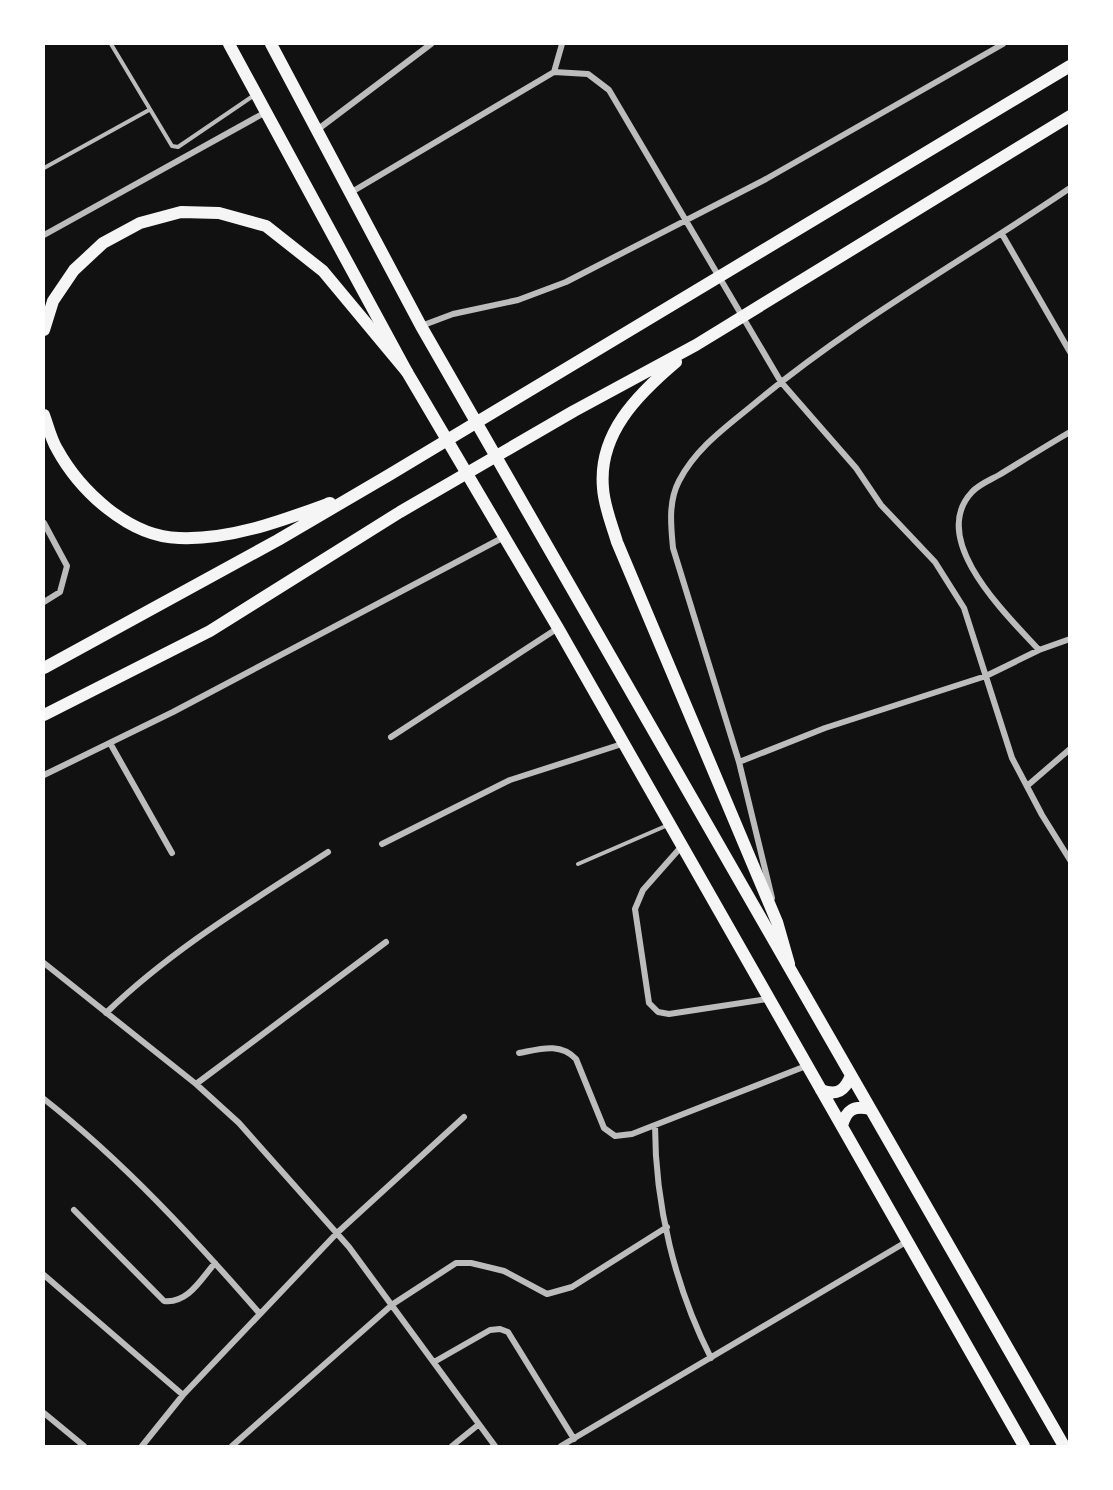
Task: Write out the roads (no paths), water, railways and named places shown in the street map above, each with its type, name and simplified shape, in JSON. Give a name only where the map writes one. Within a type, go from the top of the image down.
[{"type":"main road","points":[[229,44],[407,372],[558,628],[767,999],[1024,1446]]},
{"type":"main road","points":[[271,44],[421,326],[1064,1446]]},
{"type":"main road","points":[[44,668],[362,491],[546,378],[1070,66]]},
{"type":"main road","points":[[44,715],[210,631],[400,512],[574,411],[700,343],[1070,116]]},
{"type":"main road","points":[[44,330],[53,302],[74,270],[103,243],[140,223],[181,212],[219,213],[267,226],[323,271],[407,372]]},
{"type":"main road","points":[[700,343],[660,376],[618,421],[603,456],[603,490],[616,542],[777,922],[789,964]]},
{"type":"main road","points":[[44,415],[57,449],[80,483],[110,510],[144,530],[177,538],[230,535],[280,522],[362,491]]},
{"type":"main road","points":[[821,1090],[829,1093],[841,1091],[847,1086],[851,1075]]},
{"type":"main road","points":[[842,1126],[845,1115],[850,1110],[861,1107],[870,1109]]},
{"type":"street","points":[[317,130],[431,44]]},
{"type":"street","points":[[554,72],[562,44]]},
{"type":"street","points":[[421,326],[550,289],[686,221],[815,152],[1003,44]]},
{"type":"street","points":[[350,193],[554,72],[588,74],[609,90],[781,382],[856,468],[881,505],[935,562],[964,608],[1012,758],[1070,860]]},
{"type":"street","points":[[44,235],[266,112]]},
{"type":"street","points":[[777,922],[739,762],[673,548],[670,514],[677,483],[699,450],[781,382],[856,326],[1002,234],[1070,188]]},
{"type":"street","points":[[1002,234],[1070,352]]},
{"type":"street","points":[[1039,650],[989,595],[973,571],[958,534],[962,507],[972,491],[1070,432]]},
{"type":"street","points":[[44,523],[67,566],[60,592],[44,602]]},
{"type":"street","points":[[44,775],[174,712],[504,537]]},
{"type":"street","points":[[391,736],[558,628]]},
{"type":"street","points":[[739,762],[825,728],[986,676],[1039,650],[1070,639]]},
{"type":"street","points":[[110,742],[172,853]]},
{"type":"street","points":[[382,844],[510,780],[622,744]]},
{"type":"street","points":[[1027,786],[1070,749]]},
{"type":"street","points":[[681,847],[643,890],[635,909],[649,1003],[658,1012],[669,1014],[767,999]]},
{"type":"street","points":[[106,1013],[140,980],[218,923],[328,852]]},
{"type":"street","points":[[196,1084],[386,942]]},
{"type":"street","points":[[44,963],[196,1084],[239,1123],[337,1233],[393,1304],[495,1446]]},
{"type":"street","points":[[519,1053],[554,1047],[568,1051],[576,1059],[604,1128],[615,1136],[632,1134],[806,1066]]},
{"type":"street","points":[[44,1099],[85,1131],[182,1226],[260,1314]]},
{"type":"street","points":[[142,1446],[183,1395],[337,1233],[464,1117]]},
{"type":"street","points":[[655,1125],[655,1150],[678,1281],[691,1317],[711,1358]]},
{"type":"street","points":[[74,1210],[164,1301],[174,1302],[187,1296],[215,1263]]},
{"type":"street","points":[[232,1446],[393,1304],[456,1263],[471,1263],[504,1271],[547,1294],[572,1287],[667,1227]]},
{"type":"street","points":[[561,1446],[906,1242]]},
{"type":"street","points":[[44,1275],[183,1395]]},
{"type":"street","points":[[434,1362],[490,1330],[500,1329],[508,1332],[574,1439]]},
{"type":"street","points":[[44,1413],[84,1446]]},
{"type":"street","points":[[452,1446],[478,1425]]},
{"type":"lane","points":[[111,44],[169,145],[178,147],[256,94]]},
{"type":"lane","points":[[44,168],[149,110]]},
{"type":"lane","points":[[578,864],[668,825]]}]
